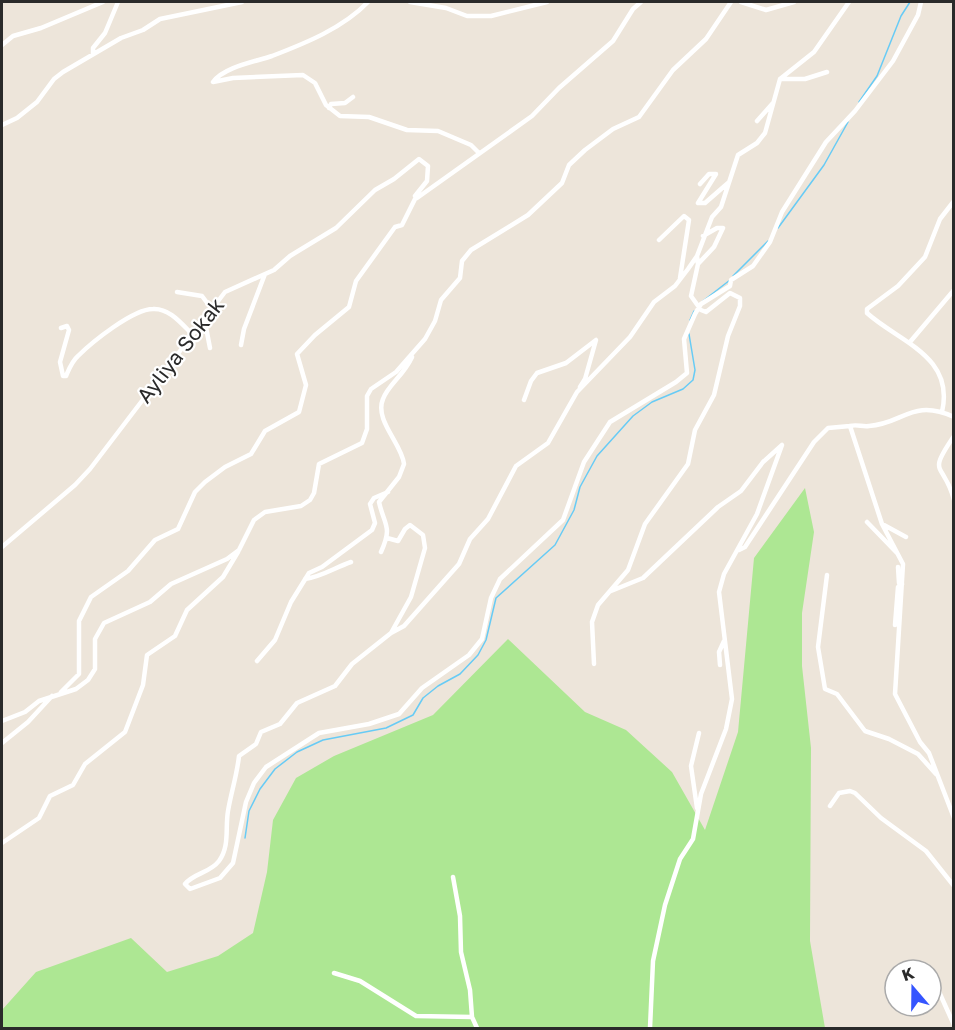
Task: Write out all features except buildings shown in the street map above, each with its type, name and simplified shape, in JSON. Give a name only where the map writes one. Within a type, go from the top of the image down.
[{"type":"street","points":[[2,45],[13,36],[41,28],[103,2]]},
{"type":"street","points":[[93,54],[93,48],[105,33],[118,2]]},
{"type":"street","points":[[2,125],[17,118],[37,102],[54,78],[93,54],[160,19],[242,2]]},
{"type":"street","points":[[369,2],[348,21],[274,55],[230,70],[213,82],[296,74],[312,80],[329,108],[340,116],[369,117],[407,130],[438,130],[471,145],[479,153]]},
{"type":"street","points":[[410,2],[446,8],[468,16],[491,16],[547,2]]},
{"type":"street","points":[[2,721],[60,692],[79,674],[79,621],[91,597],[128,571],[155,540],[178,529],[195,492],[205,482],[225,467],[251,454],[265,431],[300,412],[306,385],[297,354],[315,335],[349,307],[356,281],[395,227],[402,225],[416,199],[532,116],[559,88],[614,41],[633,9],[641,2]]},
{"type":"street","points":[[2,843],[39,818],[50,796],[73,784],[85,764],[126,732],[143,685],[147,656],[175,636],[187,610],[223,577],[254,520],[266,512],[301,506],[314,493],[316,470],[323,460],[362,443],[367,429],[367,396],[371,389],[396,372],[413,354],[435,321],[441,300],[460,278],[462,261],[471,250],[528,215],[562,183],[569,165],[585,150],[613,129],[639,117],[673,70],[706,39],[731,2]]},
{"type":"street","points":[[741,2],[766,10],[794,2]]},
{"type":"street","points":[[577,392],[630,336],[654,302],[680,280],[697,256],[712,217],[721,207],[738,155],[746,152],[762,139],[780,79],[814,52],[849,2]]},
{"type":"street","points":[[524,400],[531,381],[537,373],[570,361],[596,340],[585,379],[548,443],[516,466],[488,519],[470,539],[459,564],[404,626],[391,633],[352,664],[335,686],[297,703],[280,724],[261,732],[256,744],[239,756],[228,809],[224,849],[219,862],[202,874],[189,879],[185,884],[190,889],[220,878],[233,863],[246,802],[254,783],[266,767],[319,733],[369,724],[399,714],[422,688],[474,650],[482,639],[491,598],[500,579],[563,520],[579,474],[598,438],[615,417],[676,382],[687,373],[684,339],[696,311],[712,296],[730,286],[731,280],[753,266],[770,242],[786,207],[826,142],[893,61],[918,15],[921,2]]},
{"type":"street","points":[[780,79],[805,79],[827,72]]},
{"type":"street","points":[[329,108],[331,104],[349,101],[353,97]]},
{"type":"street","points":[[758,121],[766,114],[775,100]]},
{"type":"street","name":"Ayliya Sokak","points":[[2,547],[84,475],[191,333],[230,289],[265,274],[344,222],[375,190],[394,179],[413,161],[421,159],[428,166],[429,173],[416,199]]},
{"type":"street","points":[[700,184],[709,174],[716,174],[698,203],[705,203],[730,181]]},
{"type":"street","points":[[942,412],[946,399],[944,382],[935,363],[910,342],[874,320],[867,313],[867,309],[898,286],[925,257],[940,219],[954,201]]},
{"type":"street","points":[[659,240],[684,216],[689,220],[680,280]]},
{"type":"street","points":[[698,264],[714,247],[723,228],[717,228],[703,236]]},
{"type":"street","points":[[594,664],[592,622],[598,605],[627,570],[645,524],[688,464],[695,430],[714,395],[728,336],[740,306],[740,298],[730,293],[706,312],[701,310],[692,296],[698,264],[697,256]]},
{"type":"street","points":[[242,345],[244,329],[265,274]]},
{"type":"street","points":[[910,342],[954,290]]},
{"type":"street","points":[[177,292],[202,296],[211,308]]},
{"type":"street","points":[[61,328],[67,326],[69,330],[60,362],[63,376],[66,376],[77,357],[113,329],[144,310],[154,308],[172,315],[191,333]]},
{"type":"street","points":[[204,317],[210,348]]},
{"type":"street","points":[[381,552],[387,538],[388,525],[379,502],[399,477],[404,464],[384,417],[381,404],[387,392],[406,371],[413,354]]},
{"type":"street","points":[[740,550],[745,547],[769,513],[807,452],[828,428],[870,426],[913,411],[942,412],[954,417]]},
{"type":"street","points":[[850,426],[882,524],[901,558],[902,584],[895,694],[920,742],[929,753],[954,818]]},
{"type":"street","points":[[954,436],[938,457],[937,464],[954,500]]},
{"type":"street","points":[[611,591],[643,578],[718,507],[741,491],[764,462],[782,445],[757,514],[743,537],[740,550],[724,574],[719,592],[732,699],[726,729],[697,811],[693,839],[680,859],[657,938],[653,961],[650,1029]]},
{"type":"street","points":[[257,661],[275,640],[291,602],[309,573],[322,567],[372,530],[375,523],[370,504],[374,498],[388,492]]},
{"type":"street","points":[[867,522],[901,558]]},
{"type":"street","points":[[882,524],[906,537]]},
{"type":"street","points":[[387,538],[399,541],[405,529],[410,525],[423,535],[425,548],[411,597],[391,633]]},
{"type":"street","points":[[60,692],[76,689],[88,680],[95,669],[95,639],[104,623],[150,602],[171,584],[218,565],[239,550]]},
{"type":"street","points":[[305,579],[315,578],[332,568],[351,562]]},
{"type":"street","points":[[898,567],[898,581],[902,584]]},
{"type":"street","points":[[827,575],[818,647],[825,689],[837,694],[865,731],[888,739],[918,754],[939,779]]},
{"type":"street","points":[[894,625],[898,587],[902,584]]},
{"type":"street","points":[[720,665],[719,652],[724,641]]},
{"type":"street","points":[[2,743],[28,722],[53,696]]},
{"type":"street","points":[[697,811],[691,766],[699,733]]},
{"type":"street","points":[[830,806],[838,794],[850,791],[855,793],[881,818],[926,851],[954,886]]},
{"type":"street","points":[[453,877],[460,916],[461,952],[470,990],[472,1017],[477,1029]]},
{"type":"street","points":[[334,973],[360,981],[416,1016],[472,1017]]},
{"type":"street","points":[[943,1001],[954,1025]]},
{"type":"green space","points":[[805,488],[814,532],[802,613],[802,666],[811,748],[810,941],[825,1028],[2,1028],[2,1010],[36,972],[131,938],[167,972],[218,956],[253,933],[267,872],[273,820],[296,778],[334,756],[433,715],[508,639],[585,712],[626,730],[672,772],[705,830],[738,732],[754,558]]},
{"type":"waterway","points":[[859,102],[877,76],[901,16],[910,2]]},
{"type":"waterway","points":[[778,228],[824,165],[848,122]]},
{"type":"waterway","points":[[733,276],[768,241]]},
{"type":"waterway","points":[[703,301],[730,280]]},
{"type":"waterway","points":[[690,320],[694,311]]},
{"type":"waterway","points":[[245,838],[249,811],[260,789],[275,769],[297,752],[323,740],[386,728],[413,715],[423,698],[438,686],[460,674],[478,655],[486,640],[496,598],[555,545],[574,510],[580,487],[597,456],[633,416],[652,402],[683,389],[693,380],[695,370],[689,334]]}]
